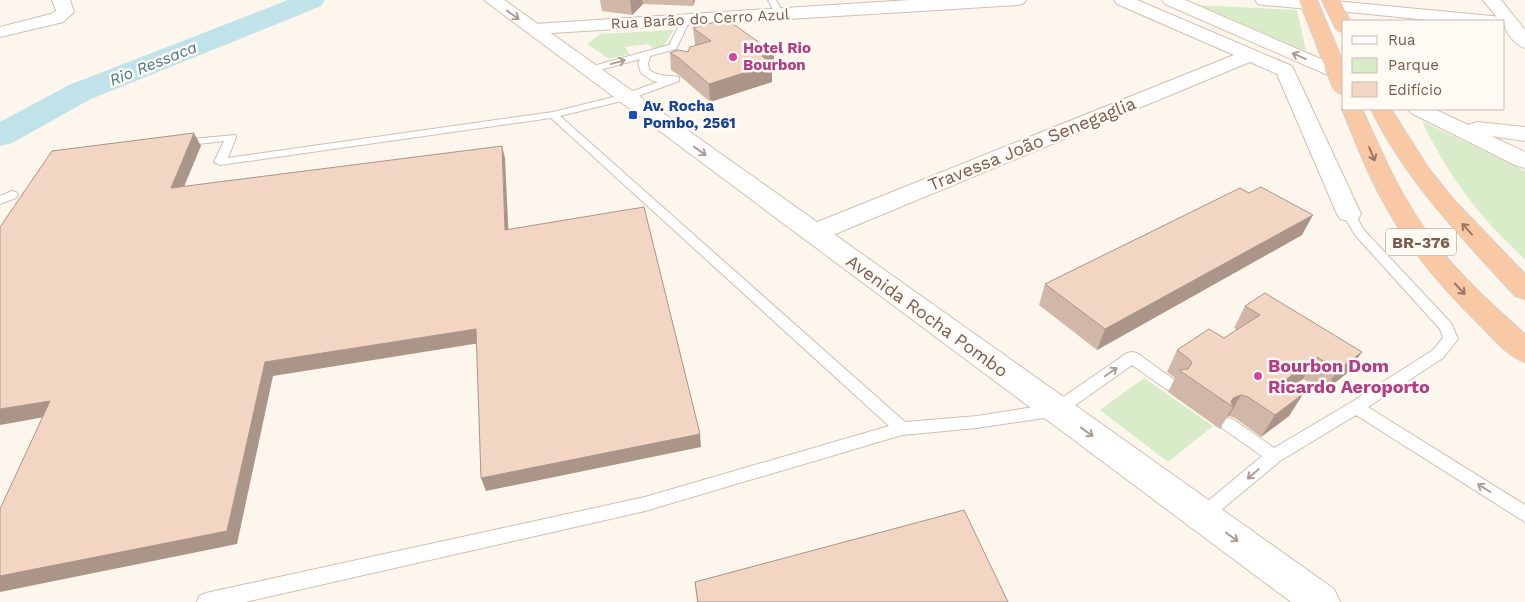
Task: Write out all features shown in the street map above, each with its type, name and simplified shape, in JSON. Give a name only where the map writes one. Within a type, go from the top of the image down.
[{"type":"highway","points":[[1309,2],[1341,78]]},
{"type":"highway","points":[[1333,3],[1342,23]]},
{"type":"highway","name":"BR-376","points":[[1352,110],[1379,169],[1409,225],[1430,255],[1460,289],[1525,351]]},
{"type":"highway","name":"BR-376","points":[[1382,110],[1410,158],[1445,206],[1525,290]]},
{"type":"street","name":"Avenida Rocha Pombo","points":[[493,0],[1321,602]]},
{"type":"street","points":[[905,7],[929,0]]},
{"type":"street","name":"Rua Barão do Cerro Azul","points":[[534,29],[686,20],[776,7],[905,7],[1017,0]]},
{"type":"street","points":[[1123,0],[1285,70],[1349,214]]},
{"type":"street","points":[[1171,0],[1341,78]]},
{"type":"street","points":[[1264,0],[1309,2]]},
{"type":"street","points":[[1492,0],[1508,23],[1525,42]]},
{"type":"street","points":[[1333,3],[1482,20]]},
{"type":"street","points":[[0,32],[48,20],[62,7]]},
{"type":"street","name":"Travessa João Senegaglia","points":[[814,233],[1250,55]]},
{"type":"street","points":[[1420,110],[1525,161]]},
{"type":"street","points":[[1452,124],[1525,134]]},
{"type":"lane","points":[[589,70],[646,55],[668,52],[673,47],[686,20]]},
{"type":"lane","points":[[166,145],[232,137],[220,162],[553,115],[626,97],[678,78],[656,79],[644,71],[643,63],[646,55]]},
{"type":"lane","points":[[553,115],[902,429]]},
{"type":"lane","points":[[0,200],[12,195]]},
{"type":"lane","points":[[1202,516],[1274,456],[1356,407],[1438,354],[1451,339],[1446,327],[1359,232],[1349,214]]},
{"type":"lane","points":[[206,602],[645,504],[902,429],[977,422],[1057,410],[1132,357],[1171,385]]},
{"type":"lane","points":[[1356,407],[1525,514]]},
{"type":"lane","points":[[1228,424],[1274,456]]},
{"type":"green space","points":[[1198,5],[1297,10],[1306,51]]},
{"type":"green space","points":[[674,30],[663,47],[654,49],[648,44],[625,47],[630,54],[609,59],[587,44],[600,34]]},
{"type":"green space","points":[[1422,121],[1525,171],[1525,259],[1494,229],[1466,195],[1442,159]]},
{"type":"green space","points":[[1144,378],[1213,426],[1168,462],[1100,410]]},
{"type":"building","points":[[726,19],[774,53],[762,56],[772,64],[709,84],[679,58],[670,53],[678,50],[688,52],[690,47],[711,41],[693,28]]},
{"type":"building","points":[[194,133],[171,188],[502,146],[505,230],[644,207],[700,434],[481,478],[476,329],[265,362],[227,531],[0,576],[0,509],[50,401],[0,409],[0,227],[52,151]]},
{"type":"building","points":[[1261,187],[1313,215],[1105,329],[1045,284],[1240,188],[1249,193]]},
{"type":"building","points":[[1265,293],[1362,352],[1338,370],[1317,357],[1284,381],[1303,394],[1275,415],[1248,397],[1241,395],[1233,398],[1231,402],[1233,407],[1179,370],[1188,369],[1192,363],[1177,350],[1209,329],[1224,338],[1260,315],[1245,306]]},
{"type":"building","points":[[964,510],[1008,602],[698,602],[695,582]]},
{"type":"waterway","name":"Rio Ressaca","points":[[0,136],[80,92],[311,0]]},
{"type":"place","name":"Hotel Rio Bourbon","points":[[733,57]]},
{"type":"place","name":"Av. Rocha Pombo, 2561","points":[[633,115]]},
{"type":"place","name":"Bourbon Dom Ricardo Aeroporto","points":[[1258,376]]}]
